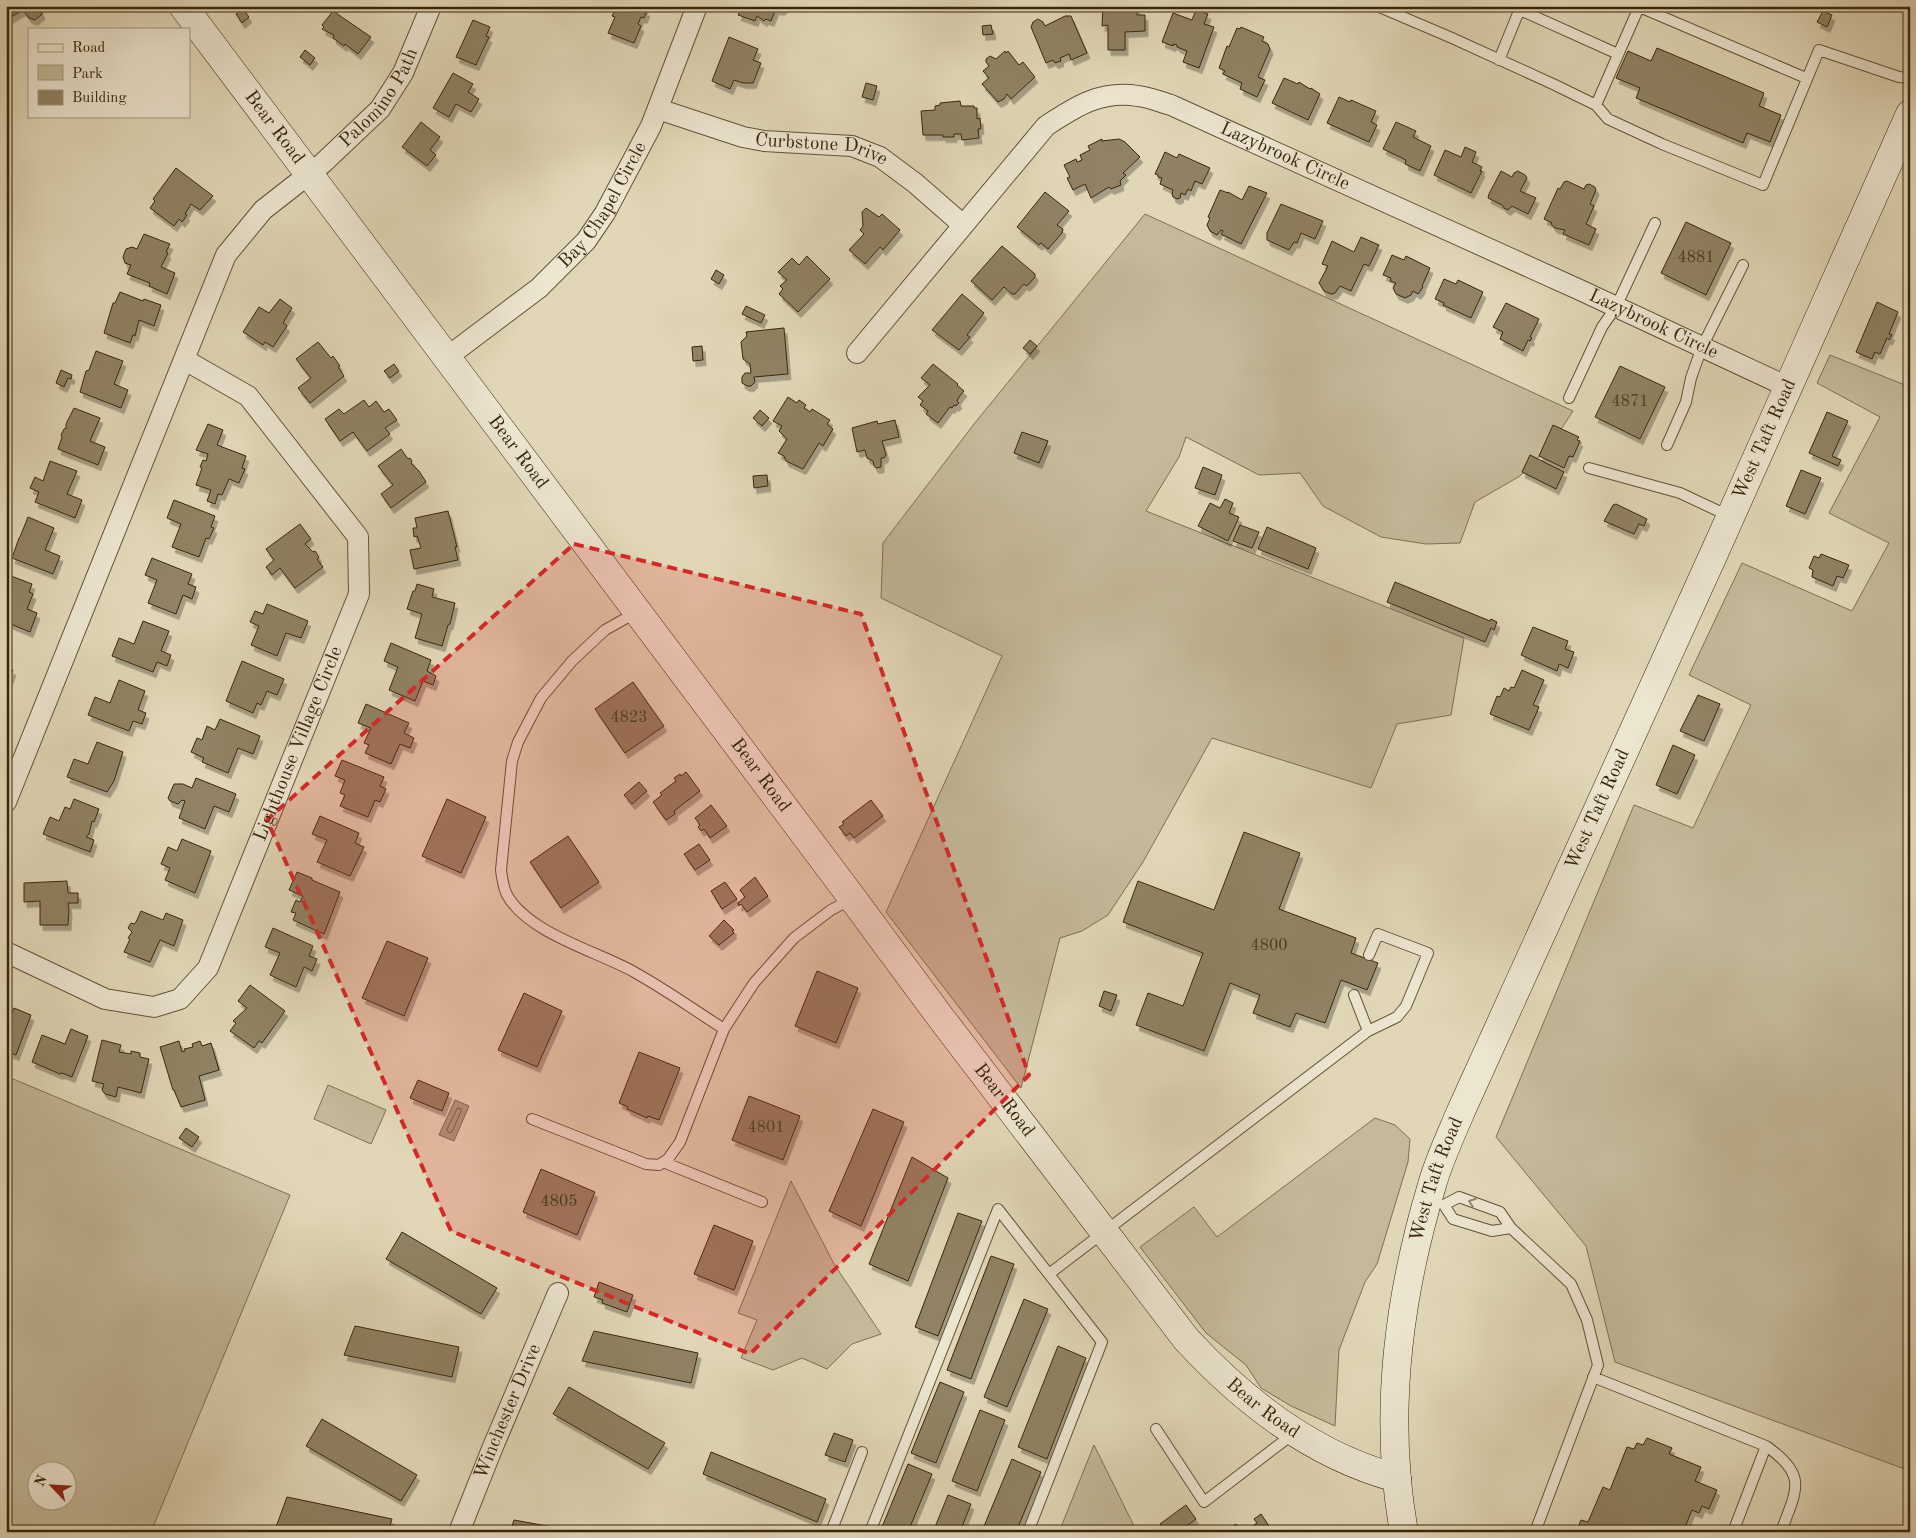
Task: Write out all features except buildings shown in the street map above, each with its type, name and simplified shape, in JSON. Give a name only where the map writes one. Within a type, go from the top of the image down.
[{"type":"street","name":"Bear Road","points":[[183,6],[941,1018],[1186,1340],[1210,1366],[1254,1405],[1294,1433],[1346,1461],[1397,1478]]},
{"type":"street","name":"Bay Chapel Circle","points":[[446,358],[539,288],[586,241],[605,213],[658,109],[697,6]]},
{"type":"street","name":"Palomino Path","points":[[308,175],[380,110],[404,73],[426,8]]},
{"type":"street","name":"Lazybrook Circle","points":[[857,353],[1046,126],[1079,104],[1110,95],[1138,96],[1171,105],[1616,306],[1788,387]]},
{"type":"street","name":"Curbstone Drive","points":[[658,109],[743,137],[764,141],[852,146],[880,157],[963,225]]},
{"type":"street","name":"West Taft Road","points":[[1404,1532],[1393,1432],[1394,1396],[1400,1324],[1413,1252],[1436,1202],[1432,1184],[1461,1111],[1910,114]]},
{"type":"street","points":[[6,802],[226,255],[263,210],[308,175]]},
{"type":"street","name":"Lighthouse Village Circle","points":[[6,952],[105,999],[154,1007],[180,1000],[208,968],[359,594],[358,537],[248,396],[185,360]]},
{"type":"street","name":"Winchester Drive","points":[[459,1532],[558,1293]]},
{"type":"lane","points":[[1377,6],[1452,38],[1596,105],[1608,119],[1662,144],[1763,185],[1819,50],[1900,77],[1910,78]]},
{"type":"lane","points":[[1596,105],[1638,7],[1806,78]]},
{"type":"lane","points":[[1499,60],[1521,8],[1618,54]]},
{"type":"lane","points":[[1569,398],[1602,327],[1616,306],[1655,223]]},
{"type":"lane","points":[[1667,445],[1686,402],[1691,378],[1702,347],[1743,265]]},
{"type":"lane","points":[[1589,468],[1680,493],[1730,516]]},
{"type":"lane","points":[[638,612],[605,630],[572,661],[541,698],[518,742],[511,770],[501,870],[503,885],[507,895],[516,907],[542,929],[633,972],[724,1029]]},
{"type":"lane","points":[[532,1120],[646,1164],[660,1164],[668,1159],[680,1142],[724,1029],[754,983],[794,938],[831,910],[853,899]]},
{"type":"lane","points":[[1049,1274],[1368,1031],[1397,1017],[1406,1006],[1428,953],[1378,934],[1369,955]]},
{"type":"lane","points":[[1354,995],[1368,1031]]},
{"type":"lane","points":[[663,1162],[762,1202]]},
{"type":"lane","points":[[1436,1202],[1459,1197],[1500,1212],[1511,1228],[1571,1284],[1587,1320],[1598,1365],[1535,1532]]},
{"type":"lane","points":[[1436,1202],[1453,1219],[1492,1231],[1511,1228]]},
{"type":"lane","points":[[870,1532],[998,1209],[1102,1342],[1028,1532]]},
{"type":"lane","points":[[1594,1377],[1766,1446],[1783,1458],[1793,1472],[1797,1489],[1781,1532]]},
{"type":"lane","points":[[1156,1429],[1204,1502],[1294,1433]]},
{"type":"lane","points":[[1733,1532],[1766,1446]]},
{"type":"lane","points":[[831,1532],[862,1452]]},
{"type":"highlighted area","points":[[574,544],[861,614],[1029,1075],[750,1354],[451,1231],[267,820]]},
{"type":"green space","points":[[1145,214],[1573,411],[1552,443],[1520,476],[1475,502],[1460,543],[1426,544],[1381,537],[1323,506],[1300,473],[1259,475],[1186,437],[1179,457],[1146,511],[1464,638],[1451,715],[1397,724],[1371,788],[1212,738],[1143,862],[1108,915],[1082,931],[1060,938],[1021,1088],[886,912],[1002,656],[881,598],[883,543],[974,424]]},
{"type":"green space","points":[[1830,355],[1910,387],[1910,1471],[1615,1362],[1586,1246],[1496,1137],[1634,805],[1693,828],[1751,705],[1689,675],[1742,563],[1852,611],[1889,543],[1829,513],[1880,417],[1817,383]]},
{"type":"green space","points":[[6,1076],[290,1195],[151,1532],[6,1532]]},
{"type":"green space","points":[[328,1085],[386,1110],[371,1144],[314,1119]]},
{"type":"green space","points":[[1375,1118],[1395,1125],[1410,1139],[1408,1162],[1377,1264],[1365,1282],[1339,1350],[1335,1426],[1291,1406],[1261,1388],[1246,1365],[1206,1333],[1140,1247],[1194,1207],[1217,1237]]},
{"type":"green space","points":[[791,1181],[834,1264],[881,1334],[852,1344],[827,1369],[802,1358],[773,1370],[741,1358],[757,1320],[738,1313]]},
{"type":"green space","points":[[1094,1445],[1137,1532],[1059,1532]]},
{"type":"water","points":[[455,1100],[469,1106],[454,1141],[439,1135]]}]
